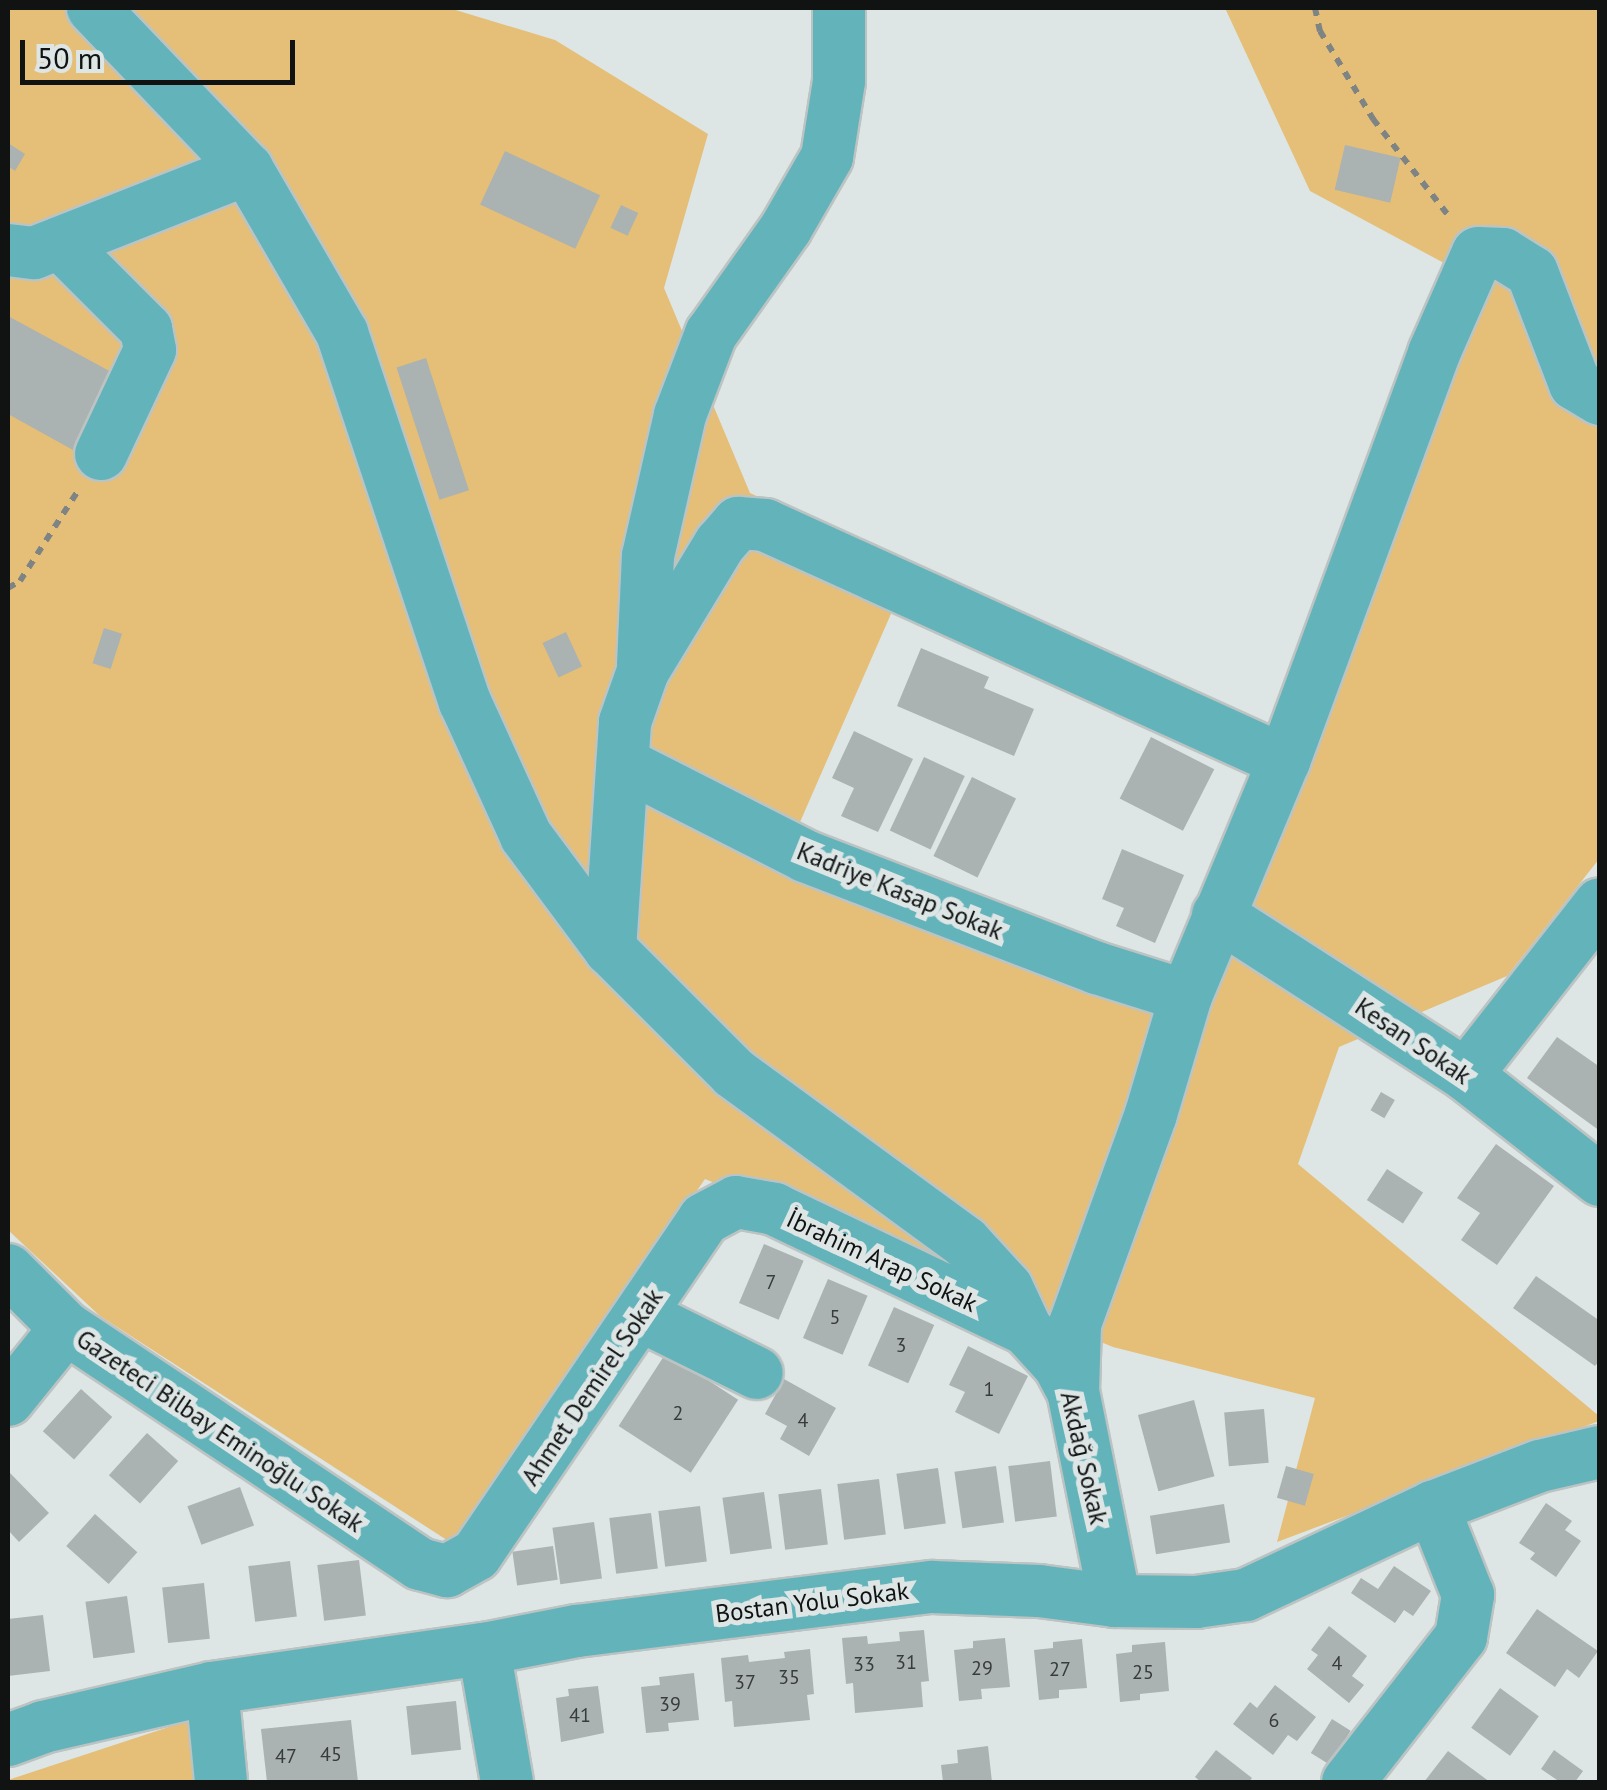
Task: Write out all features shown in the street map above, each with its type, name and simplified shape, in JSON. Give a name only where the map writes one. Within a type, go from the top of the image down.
[{"type":"street","points":[[93,8],[247,169],[342,333],[464,702],[526,836],[610,949],[734,1073],[965,1242],[1007,1288],[1026,1329]]},
{"type":"street","points":[[643,671],[648,556],[680,415],[710,334],[786,228],[827,157],[839,82],[839,8]]},
{"type":"street","points":[[8,250],[34,253],[247,169]]},
{"type":"street","points":[[60,243],[146,329],[150,350],[101,454]]},
{"type":"street","points":[[1073,1391],[1075,1324],[1150,1114],[1186,996],[1284,761],[1434,353],[1478,253],[1503,254],[1532,272],[1575,384],[1600,399]]},
{"type":"street","points":[[610,949],[625,722],[643,671],[720,544],[738,523],[765,525],[1284,761]]},
{"type":"street","name":"Kadriye Kasap Sokak","points":[[624,764],[805,856],[1097,968],[1186,996]]},
{"type":"street","points":[[1466,1075],[1600,904]]},
{"type":"street","name":"Kesan Sokak","points":[[1218,915],[1466,1075],[1600,1180]]},
{"type":"street","name":"İbrahim Arap Sokak","points":[[736,1202],[774,1209],[1026,1329]]},
{"type":"street","name":"Ahmet Demirel Sokak","points":[[447,1572],[476,1555],[642,1316],[704,1219],[736,1202]]},
{"type":"street","name":"Gazeteci Bilbay Eminoğlu Sokak","points":[[8,1270],[66,1328],[420,1564],[447,1572]]},
{"type":"street","points":[[642,1316],[757,1374]]},
{"type":"street","points":[[8,1400],[66,1328]]},
{"type":"street","name":"Akdağ Sokak","points":[[1026,1329],[1059,1365],[1073,1391],[1114,1601]]},
{"type":"street","name":"Bostan Yolu Sokak","points":[[8,1740],[43,1727],[212,1688],[484,1649],[577,1631],[932,1587],[1114,1601],[1196,1602],[1246,1595],[1433,1507],[1540,1466],[1600,1452]]},
{"type":"street","points":[[1348,1782],[1461,1637],[1468,1595],[1433,1507]]},
{"type":"street","points":[[484,1649],[507,1782]]},
{"type":"street","points":[[212,1688],[221,1782]]},
{"type":"path","points":[[1316,8],[1320,31],[1373,120],[1478,253]]},
{"type":"path","points":[[8,588],[20,581],[101,454]]},
{"type":"shaded area","points":[[8,8],[449,8],[555,40],[708,134],[664,288],[750,493],[911,568],[783,861],[1163,1016],[1470,277],[1310,191],[1225,8],[1599,8],[1599,859],[1507,976],[1339,1047],[1298,1164],[1599,1416],[1599,1421],[1277,1542],[1315,1398],[1113,1347],[705,1179],[453,1544],[100,1316],[8,1230]]},
{"type":"shaded area","points":[[187,1721],[195,1782],[8,1782],[8,1780]]},
{"type":"building","points":[[8,143],[25,154],[15,171],[8,166]]},
{"type":"building","points":[[1345,145],[1401,158],[1390,203],[1335,190]]},
{"type":"building","points":[[505,151],[600,195],[575,249],[480,204]]},
{"type":"building","points":[[621,205],[638,213],[628,236],[610,228]]},
{"type":"building","points":[[8,316],[115,374],[73,450],[8,414]]},
{"type":"building","points":[[426,358],[469,490],[439,500],[397,368]]},
{"type":"building","points":[[104,628],[122,634],[111,669],[93,663]]},
{"type":"building","points":[[566,632],[582,666],[558,677],[542,643]]},
{"type":"building","points":[[921,648],[989,677],[984,688],[1034,709],[1014,756],[897,706]]},
{"type":"building","points":[[854,731],[913,759],[878,832],[841,816],[854,788],[832,778]]},
{"type":"building","points":[[1151,737],[1214,769],[1183,831],[1120,798]]},
{"type":"building","points":[[924,757],[965,776],[931,849],[890,830]]},
{"type":"building","points":[[972,777],[1016,798],[977,878],[933,856]]},
{"type":"building","points":[[1122,849],[1184,875],[1155,943],[1116,926],[1124,908],[1102,899]]},
{"type":"building","points":[[1557,1037],[1600,1067],[1600,1131],[1527,1078]]},
{"type":"building","points":[[1381,1092],[1395,1100],[1384,1118],[1370,1110]]},
{"type":"building","points":[[1496,1144],[1554,1186],[1497,1265],[1461,1240],[1480,1213],[1457,1198]]},
{"type":"building","points":[[1387,1169],[1423,1192],[1403,1223],[1367,1200]]},
{"type":"building","points":[[764,1244],[804,1261],[779,1320],[739,1303]]},
{"type":"building","points":[[1536,1276],[1600,1321],[1600,1360],[1595,1366],[1513,1308]]},
{"type":"building","points":[[828,1279],[868,1296],[843,1355],[803,1338]]},
{"type":"building","points":[[894,1307],[934,1325],[908,1383],[868,1365]]},
{"type":"building","points":[[968,1346],[1028,1376],[999,1434],[955,1412],[965,1392],[949,1385]]},
{"type":"building","points":[[666,1353],[738,1400],[691,1473],[619,1426]]},
{"type":"building","points":[[784,1379],[836,1408],[809,1456],[780,1439],[787,1426],[765,1414]]},
{"type":"building","points":[[81,1389],[112,1417],[74,1459],[43,1431]]},
{"type":"building","points":[[1194,1400],[1214,1476],[1158,1491],[1138,1415]]},
{"type":"building","points":[[1264,1409],[1269,1463],[1229,1466],[1224,1412]]},
{"type":"building","points":[[147,1433],[178,1461],[140,1503],[109,1475]]},
{"type":"building","points":[[1050,1461],[1057,1517],[1015,1522],[1008,1466]]},
{"type":"building","points":[[996,1466],[1004,1522],[962,1528],[954,1472]]},
{"type":"building","points":[[1286,1466],[1314,1474],[1305,1506],[1277,1498]]},
{"type":"building","points":[[938,1468],[946,1523],[904,1529],[896,1474]]},
{"type":"building","points":[[10,1473],[49,1513],[19,1542],[8,1530]]},
{"type":"building","points":[[879,1479],[886,1535],[844,1540],[837,1484]]},
{"type":"building","points":[[240,1487],[254,1526],[201,1545],[187,1506]]},
{"type":"building","points":[[821,1489],[828,1545],[785,1550],[778,1494]]},
{"type":"building","points":[[764,1492],[772,1548],[730,1554],[722,1498]]},
{"type":"building","points":[[1546,1503],[1572,1521],[1565,1530],[1581,1541],[1556,1577],[1530,1559],[1535,1553],[1519,1543]]},
{"type":"building","points":[[1224,1504],[1230,1543],[1156,1554],[1150,1516]]},
{"type":"building","points":[[700,1506],[707,1562],[665,1567],[658,1511]]},
{"type":"building","points":[[651,1513],[658,1569],[616,1574],[609,1518]]},
{"type":"building","points":[[95,1514],[137,1552],[109,1584],[66,1546]]},
{"type":"building","points":[[594,1522],[602,1578],[560,1584],[552,1528]]},
{"type":"building","points":[[553,1546],[558,1580],[517,1585],[512,1552]]},
{"type":"building","points":[[359,1560],[366,1616],[324,1621],[317,1565]]},
{"type":"building","points":[[290,1561],[297,1617],[255,1622],[248,1566]]},
{"type":"building","points":[[1394,1566],[1431,1591],[1413,1616],[1404,1610],[1395,1623],[1351,1593],[1361,1578],[1378,1589]]},
{"type":"building","points":[[204,1583],[210,1639],[168,1643],[162,1587]]},
{"type":"building","points":[[127,1596],[135,1652],[93,1658],[85,1602]]},
{"type":"building","points":[[1537,1609],[1598,1651],[1579,1678],[1567,1669],[1555,1687],[1506,1653]]},
{"type":"building","points":[[43,1615],[50,1671],[8,1676],[8,1619]]},
{"type":"building","points":[[1329,1626],[1367,1656],[1352,1676],[1364,1685],[1349,1703],[1307,1669],[1318,1655],[1311,1650]]},
{"type":"building","points":[[924,1630],[929,1681],[921,1682],[923,1707],[855,1713],[853,1683],[846,1684],[842,1638],[867,1636],[868,1644],[900,1641],[899,1632]]},
{"type":"building","points":[[1005,1638],[1010,1687],[981,1689],[982,1699],[959,1701],[954,1650],[973,1648],[973,1641]]},
{"type":"building","points":[[1082,1639],[1087,1688],[1059,1690],[1059,1698],[1039,1700],[1034,1650],[1053,1648],[1053,1642]]},
{"type":"building","points":[[1165,1642],[1169,1691],[1140,1694],[1140,1700],[1120,1702],[1116,1654],[1132,1652],[1132,1645]]},
{"type":"building","points":[[810,1649],[814,1694],[807,1695],[810,1720],[734,1727],[732,1701],[725,1702],[721,1658],[748,1655],[749,1662],[785,1658],[784,1652]]},
{"type":"building","points":[[694,1673],[699,1720],[668,1723],[669,1731],[646,1733],[641,1687],[660,1685],[659,1677]]},
{"type":"building","points":[[1275,1685],[1316,1717],[1297,1741],[1288,1735],[1273,1755],[1233,1724],[1250,1702],[1257,1708]]},
{"type":"building","points":[[598,1686],[604,1733],[561,1742],[556,1698],[569,1696],[568,1689]]},
{"type":"building","points":[[1500,1688],[1539,1716],[1510,1756],[1471,1728]]},
{"type":"building","points":[[456,1701],[461,1750],[411,1755],[406,1706]]},
{"type":"building","points":[[1332,1719],[1351,1731],[1329,1765],[1311,1753]]},
{"type":"building","points":[[351,1720],[358,1782],[267,1782],[261,1729]]},
{"type":"building","points":[[988,1746],[992,1782],[943,1782],[941,1765],[958,1763],[957,1750]]},
{"type":"building","points":[[1216,1750],[1252,1778],[1249,1782],[1201,1782],[1195,1777]]},
{"type":"building","points":[[1554,1750],[1583,1771],[1575,1782],[1560,1782],[1541,1769]]},
{"type":"building","points":[[1448,1751],[1490,1782],[1424,1782]]}]
